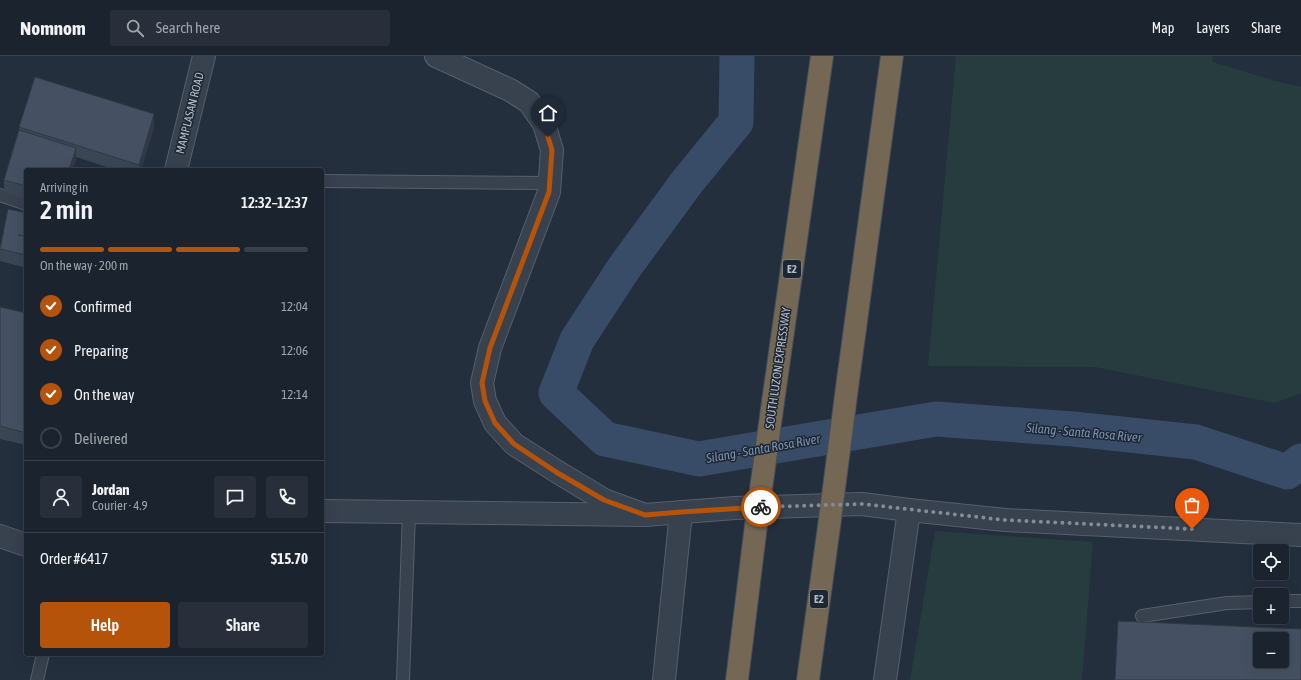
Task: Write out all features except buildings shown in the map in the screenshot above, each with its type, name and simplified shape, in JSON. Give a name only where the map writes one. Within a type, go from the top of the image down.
[{"type":"highway","name":"SOUTH LUZON EXPRESSWAY","points":[[736,680],[756,525],[822,56]]},
{"type":"highway","name":"E2","points":[[808,680],[892,56]]},
{"type":"street","name":"MAMPLASAN ROAD","points":[[176,168],[204,56]]},
{"type":"street","points":[[436,56],[510,90],[529,102],[544,124],[552,150],[549,192],[490,348],[482,383],[485,401],[495,423],[514,444],[556,472],[604,500],[645,515]]},
{"type":"street","points":[[324,511],[645,515],[735,508],[862,504],[1005,520],[1301,534]]},
{"type":"street","points":[[885,680],[909,510]]},
{"type":"street","points":[[664,680],[681,512]]},
{"type":"street","points":[[0,536],[24,543]]},
{"type":"lane","points":[[324,181],[549,183]]},
{"type":"lane","points":[[0,195],[24,203]]},
{"type":"lane","points":[[403,680],[409,512]]},
{"type":"lane","points":[[1289,601],[1301,601]]},
{"type":"lane","points":[[1142,616],[1227,603],[1253,602]]},
{"type":"lane","points":[[37,680],[43,656]]},
{"type":"green space","points":[[956,56],[1212,56],[1213,62],[1275,81],[1301,87],[1301,393],[1275,403],[1095,367],[928,366]]},
{"type":"green space","points":[[935,531],[1093,542],[1082,680],[910,680]]},
{"type":"waterway","name":"Silang - Santa Rosa River","points":[[737,56],[736,122],[687,182],[624,268],[577,340],[556,393],[605,439],[699,459],[936,419],[1073,429],[1196,442],[1287,472],[1301,461]]},
{"type":"way so far","points":[[761,507],[862,504],[1005,520],[1192,529]]},
{"type":"route","points":[[548,137],[552,150],[549,192],[490,348],[482,383],[485,401],[495,423],[514,444],[556,472],[604,500],[645,515],[761,507]]}]
